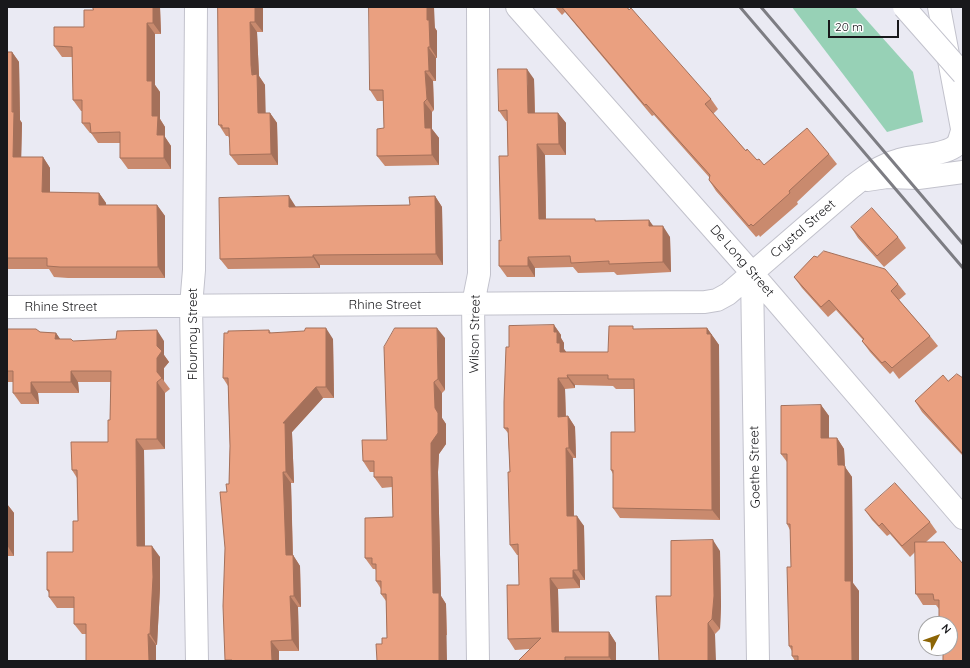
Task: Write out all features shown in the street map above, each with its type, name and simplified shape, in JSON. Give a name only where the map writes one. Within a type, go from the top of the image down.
[{"type":"main road","name":"Flournoy Street","points":[[196,7],[194,270],[191,306],[197,661]]},
{"type":"main road","name":"Wilson Street","points":[[478,7],[479,274],[473,304],[478,661]]},
{"type":"main road","name":"De Long Street","points":[[517,7],[752,273],[963,518]]},
{"type":"main road","points":[[904,7],[963,74]]},
{"type":"main road","points":[[853,186],[884,165],[911,157],[944,152],[954,147],[963,133],[939,7]]},
{"type":"main road","points":[[853,186],[867,180],[887,177],[918,178],[963,172]]},
{"type":"main road","name":"Crystal Street","points":[[752,273],[853,186]]},
{"type":"main road","name":"Rhine Street","points":[[7,307],[705,302],[717,300],[728,294],[752,273]]},
{"type":"main road","name":"Goethe Street","points":[[752,273],[758,661]]},
{"type":"green space","points":[[792,7],[855,7],[913,72],[923,122],[887,132]]},
{"type":"building","points":[[93,7],[153,7],[153,23],[147,23],[147,81],[152,81],[152,116],[158,116],[157,135],[164,135],[164,158],[120,158],[120,132],[91,133],[90,123],[82,123],[82,100],[73,100],[72,47],[54,46],[54,27],[84,27],[84,10],[93,10]]},
{"type":"building","points":[[218,7],[255,7],[255,22],[250,22],[252,75],[257,74],[258,113],[270,113],[271,154],[230,155],[229,128],[222,128],[222,125],[219,125]]},
{"type":"building","points":[[369,7],[427,7],[430,47],[428,47],[429,71],[425,71],[427,99],[424,102],[425,128],[431,128],[432,155],[377,156],[377,129],[384,128],[383,90],[370,90]]},
{"type":"building","points":[[562,7],[627,7],[629,10],[631,8],[711,99],[705,104],[746,151],[747,149],[764,165],[807,128],[829,154],[789,191],[790,193],[753,226],[751,224],[749,226],[709,180],[710,175],[646,104],[645,105]]},
{"type":"building","points":[[7,52],[12,52],[12,112],[14,112],[13,157],[43,157],[42,192],[99,193],[99,205],[157,205],[158,267],[60,267],[47,266],[47,258],[7,258]]},
{"type":"building","points":[[498,69],[527,69],[528,113],[558,113],[559,144],[537,144],[539,219],[595,219],[595,221],[649,220],[649,226],[663,226],[663,262],[609,264],[609,261],[571,263],[570,256],[528,257],[528,266],[499,266],[499,240],[501,241],[499,156],[508,156],[507,110],[499,111]]},
{"type":"building","points":[[289,196],[289,207],[410,205],[409,197],[435,196],[436,254],[313,255],[313,257],[220,259],[219,198]]},
{"type":"building","points":[[872,208],[898,237],[877,256],[851,227]]},
{"type":"building","points":[[824,251],[885,269],[898,284],[891,291],[930,336],[892,368],[885,361],[882,363],[862,341],[864,339],[829,300],[821,307],[794,277],[814,256],[817,257]]},
{"type":"building","points":[[554,325],[554,332],[557,332],[557,343],[560,343],[560,352],[608,352],[609,326],[633,326],[633,329],[707,328],[707,334],[711,334],[712,510],[613,508],[611,432],[635,432],[634,379],[608,379],[608,375],[567,375],[568,378],[558,378],[558,417],[568,416],[569,448],[566,448],[567,516],[577,516],[578,570],[573,570],[573,578],[550,578],[552,632],[609,632],[609,657],[565,657],[565,661],[518,661],[541,638],[508,639],[507,585],[519,585],[518,544],[510,545],[508,472],[510,472],[508,428],[504,428],[506,347],[509,347],[509,326]]},
{"type":"building","points":[[306,328],[326,328],[326,387],[316,387],[283,423],[285,423],[286,472],[283,472],[286,555],[293,555],[294,596],[290,596],[292,640],[271,641],[272,661],[225,660],[223,606],[225,548],[220,492],[227,492],[226,484],[229,484],[230,446],[228,378],[223,378],[224,333],[228,333],[228,331],[269,330],[269,333],[304,331]]},
{"type":"building","points":[[395,328],[437,328],[438,379],[434,382],[435,408],[438,413],[438,433],[431,443],[431,461],[433,593],[439,593],[439,661],[377,661],[376,644],[382,644],[382,638],[387,638],[386,594],[381,594],[381,581],[376,581],[376,564],[372,564],[372,558],[365,558],[365,518],[393,517],[392,477],[374,477],[374,461],[363,461],[362,440],[387,440],[384,347]]},
{"type":"building","points":[[7,329],[36,329],[40,332],[56,333],[55,339],[71,339],[73,341],[116,339],[117,331],[157,330],[157,346],[162,351],[157,358],[157,372],[162,378],[157,382],[157,439],[136,439],[137,546],[152,546],[153,577],[150,634],[148,634],[149,661],[86,661],[86,624],[74,624],[74,597],[49,597],[49,590],[47,590],[47,552],[73,552],[73,521],[78,521],[77,470],[72,470],[71,442],[108,442],[111,371],[71,371],[71,382],[31,382],[31,393],[13,393],[13,371],[7,371]]},
{"type":"building","points":[[957,374],[963,378],[963,454],[915,401],[943,375],[948,381]]},
{"type":"building","points":[[821,405],[821,438],[837,438],[838,465],[845,466],[845,581],[851,581],[852,661],[798,661],[798,656],[792,656],[792,646],[789,646],[787,567],[791,567],[790,524],[787,524],[787,454],[781,454],[781,406]]},
{"type":"building","points":[[895,483],[930,522],[902,546],[882,523],[879,526],[865,510]]},
{"type":"building","points":[[713,540],[714,596],[712,619],[708,623],[708,661],[659,661],[656,596],[671,596],[671,541]]},
{"type":"building","points":[[915,542],[944,542],[963,564],[963,661],[943,661],[943,656],[958,656],[958,616],[939,616],[939,600],[934,600],[933,594],[916,594]]},
{"type":"railway","points":[[740,7],[963,268]]},
{"type":"railway","points":[[761,7],[963,244]]}]
